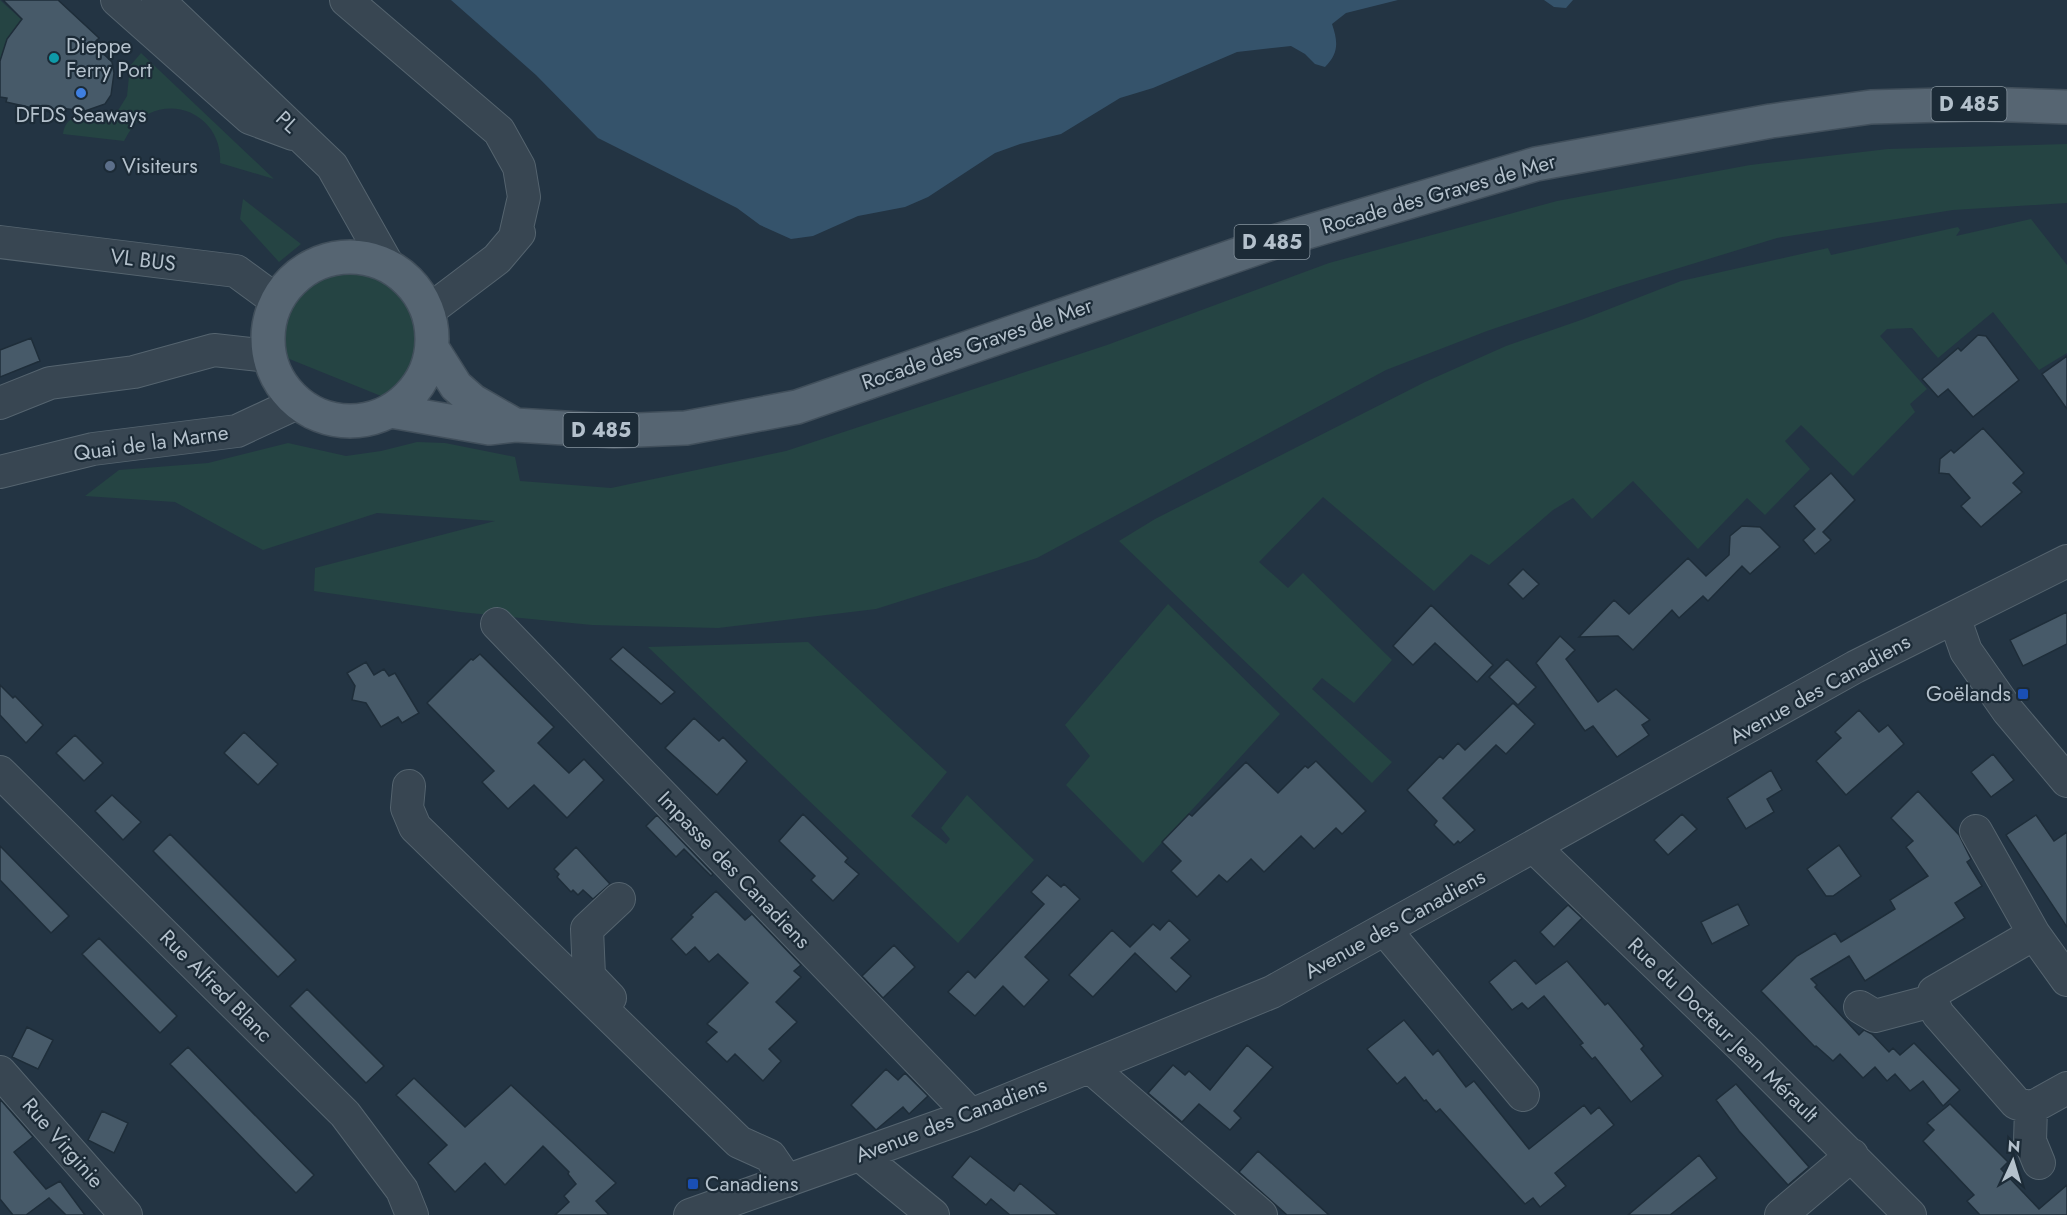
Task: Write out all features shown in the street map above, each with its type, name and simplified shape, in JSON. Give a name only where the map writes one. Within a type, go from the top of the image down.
[{"type":"main road","name":"Rocade des Graves de Mer","points":[[391,411],[489,428],[515,425],[614,431],[686,428],[797,407],[1277,241],[1536,164],[1771,121],[1871,107],[1981,104],[2067,107]]},
{"type":"main road","points":[[347,257],[368,259],[388,267],[405,278],[418,293],[428,312],[432,330],[432,348],[428,367],[419,384],[391,411],[368,419],[343,421],[319,416],[297,403],[279,382],[269,356],[270,318],[277,301],[297,276],[326,260],[347,257]]},
{"type":"main road","name":"D 485","points":[[432,348],[456,386],[473,400],[515,425]]},
{"type":"street","points":[[117,0],[250,118],[305,139]]},
{"type":"street","name":"PL","points":[[158,0],[332,166],[388,267]]},
{"type":"street","points":[[345,0],[499,131],[519,167],[524,197],[516,232],[519,232],[497,259],[428,312]]},
{"type":"street","name":"VL BUS","points":[[0,242],[236,272],[277,301]]},
{"type":"street","points":[[0,403],[50,383],[134,372],[214,350],[269,356]]},
{"type":"street","points":[[0,417],[90,378]]},
{"type":"street","name":"Quai de la Marne","points":[[0,472],[93,449],[237,431],[297,403]]},
{"type":"street","name":"Avenue des Canadiens","points":[[690,1215],[778,1168],[860,1155],[971,1115],[1272,992],[1386,931],[1855,667],[2067,561]]},
{"type":"street","points":[[1949,620],[1959,631],[1966,651],[2008,711],[2067,781]]},
{"type":"street","name":"Impasse des Canadiens","points":[[497,624],[971,1115]]},
{"type":"street","name":"Rue Alfred Blanc","points":[[0,772],[345,1114],[402,1190],[412,1215]]},
{"type":"street","points":[[410,786],[407,808],[415,827],[740,1142],[778,1168]]},
{"type":"street","points":[[1976,831],[2034,934],[2067,980]]},
{"type":"street","name":"Rue du Docteur Jean Mérault","points":[[1534,847],[1852,1155],[1910,1215]]},
{"type":"street","points":[[620,899],[587,929],[589,976],[668,1058],[703,1080],[750,1130],[778,1168]]},
{"type":"street","points":[[1386,931],[1523,1095]]},
{"type":"street","points":[[2034,934],[1934,992],[1932,1001],[1938,1014],[2016,1103],[2031,1108],[2067,1088]]},
{"type":"street","points":[[1860,1007],[1875,1016],[1932,1001]]},
{"type":"street","points":[[1090,1067],[1261,1215]]},
{"type":"street","name":"Rue Virginie","points":[[0,1072],[126,1215]]},
{"type":"street","points":[[2031,1108],[2030,1141],[2039,1163]]},
{"type":"street","points":[[860,1155],[933,1215]]},
{"type":"street","points":[[1781,1215],[1852,1155]]},
{"type":"green space","points":[[0,0],[22,20],[7,39],[0,61]]},
{"type":"green space","points":[[141,53],[274,179],[220,163],[215,136],[199,117],[187,111],[162,109],[148,114],[140,119],[124,141],[63,134],[64,128],[73,118],[93,115],[97,123],[102,124],[119,109],[127,96],[130,66]]},
{"type":"green space","points":[[2067,144],[2067,203],[1953,210],[1777,238],[1617,287],[1487,331],[1386,370],[1037,558],[876,609],[718,628],[592,625],[460,612],[314,591],[315,568],[495,521],[377,513],[263,550],[175,502],[85,496],[119,470],[208,463],[288,443],[346,456],[381,451],[417,442],[445,443],[515,457],[520,481],[611,488],[786,451],[1107,345],[1329,263],[1557,201],[1750,165],[1888,149]]},
{"type":"green space","points":[[243,199],[301,244],[279,262],[240,219]]},
{"type":"green space","points":[[2031,219],[2067,265],[2067,353],[2039,370],[1993,312],[1938,358],[1912,328],[1887,329],[1880,336],[1927,389],[1910,404],[1915,412],[1853,476],[1801,425],[1785,441],[1810,469],[1765,515],[1747,498],[1698,549],[1633,481],[1592,519],[1573,498],[1553,510],[1489,565],[1471,554],[1434,591],[1323,497],[1259,562],[1288,588],[1303,573],[1392,660],[1354,703],[1322,678],[1312,689],[1392,762],[1372,783],[1119,541],[1155,519],[1425,382],[1506,346],[1681,281],[1828,248],[1831,255],[1958,227],[1960,230],[1956,236]]},
{"type":"green space","points":[[358,270],[377,276],[391,285],[401,295],[413,319],[416,347],[413,360],[405,376],[386,398],[282,356],[281,337],[284,320],[289,306],[298,294],[309,284],[322,277]]},
{"type":"green space","points":[[1168,604],[1280,714],[1143,863],[1066,785],[1090,756],[1065,725]]},
{"type":"green space","points":[[808,642],[947,772],[911,816],[946,844],[950,839],[941,828],[967,795],[1034,860],[958,943],[648,647]]},
{"type":"water","points":[[451,0],[1398,0],[1346,13],[1332,24],[1336,47],[1333,57],[1325,67],[1315,64],[1305,54],[1291,46],[1237,52],[1153,88],[1120,98],[1061,134],[995,153],[928,197],[905,207],[858,216],[813,236],[791,239],[760,225],[737,208],[598,138],[536,75]]},
{"type":"water","points":[[1544,0],[1573,0],[1566,8],[1554,7]]},
{"type":"building","name":"Dieppe Ferry Port","points":[[3,0],[58,0],[99,38],[93,44],[112,62],[114,73],[111,95],[105,104],[85,111],[60,108],[59,114],[6,102],[7,98],[0,97],[0,61],[7,39],[22,19]]},
{"type":"building","points":[[1978,335],[1986,336],[2019,380],[1973,417],[1948,389],[1938,397],[1922,379],[1958,348],[1961,351]]},
{"type":"building","points":[[31,338],[40,361],[0,377],[0,350]]},
{"type":"building","points":[[2067,356],[2067,409],[2042,374]]},
{"type":"building","points":[[1983,428],[2024,473],[2013,483],[2022,492],[1981,527],[1961,506],[1970,498],[1949,474],[1939,473],[1940,459],[1951,450],[1954,453]]},
{"type":"building","points":[[1831,473],[1855,500],[1823,532],[1831,540],[1815,554],[1803,540],[1815,529],[1794,506]]},
{"type":"building","points":[[1742,526],[1760,527],[1780,547],[1750,574],[1742,566],[1708,601],[1703,596],[1679,618],[1672,610],[1633,650],[1618,636],[1579,637],[1614,600],[1629,614],[1688,558],[1706,576],[1729,555],[1730,536]]},
{"type":"building","points":[[1523,569],[1539,584],[1523,599],[1508,584]]},
{"type":"building","points":[[1431,605],[1493,665],[1477,682],[1435,643],[1413,665],[1393,646]]},
{"type":"building","points":[[2067,612],[2067,644],[2023,666],[2010,640]]},
{"type":"building","points":[[1560,636],[1575,650],[1566,659],[1598,702],[1616,689],[1650,720],[1642,725],[1649,735],[1617,757],[1593,726],[1585,731],[1536,663]]},
{"type":"building","points":[[623,647],[675,692],[661,704],[610,659]]},
{"type":"building","points":[[480,654],[554,727],[538,743],[569,773],[584,759],[604,780],[567,818],[534,785],[508,809],[482,782],[494,771],[427,703],[471,659],[473,660]]},
{"type":"building","points":[[1507,659],[1536,687],[1518,705],[1489,677]]},
{"type":"building","points":[[366,662],[374,675],[384,669],[389,676],[395,673],[419,713],[402,723],[398,717],[381,727],[366,703],[352,700],[355,686],[347,673]]},
{"type":"building","points":[[0,685],[13,698],[15,696],[43,725],[26,743],[0,715]]},
{"type":"building","points":[[1513,703],[1535,724],[1506,754],[1496,745],[1443,798],[1475,830],[1460,843],[1458,841],[1454,845],[1434,825],[1437,821],[1407,790],[1440,756],[1443,759],[1458,743],[1465,750]]},
{"type":"building","points":[[1859,710],[1879,732],[1888,725],[1904,744],[1846,795],[1816,761],[1841,738],[1835,732]]},
{"type":"building","points":[[694,718],[719,741],[723,737],[747,761],[717,795],[665,748]]},
{"type":"building","points":[[244,732],[278,764],[258,785],[224,753]]},
{"type":"building","points":[[75,735],[103,763],[84,781],[56,753]]},
{"type":"building","points":[[1993,754],[2014,780],[1991,797],[1971,772]]},
{"type":"building","points":[[1316,761],[1366,811],[1342,834],[1336,828],[1314,849],[1301,836],[1264,872],[1251,859],[1227,882],[1219,875],[1197,897],[1171,871],[1181,861],[1162,842],[1189,814],[1192,816],[1246,762],[1278,793],[1305,766],[1308,768]]},
{"type":"building","points":[[1771,770],[1782,790],[1767,799],[1774,812],[1746,829],[1727,798]]},
{"type":"building","points":[[1918,791],[1959,835],[1971,859],[1967,862],[1982,886],[1955,903],[1965,918],[1865,981],[1849,956],[1811,979],[1817,985],[1815,987],[1859,1035],[1864,1030],[1872,1034],[1889,1052],[1893,1048],[1900,1055],[1914,1043],[1960,1090],[1943,1106],[1923,1081],[1910,1091],[1895,1074],[1887,1081],[1875,1067],[1863,1078],[1840,1054],[1833,1061],[1815,1047],[1761,991],[1797,956],[1835,933],[1841,942],[1895,909],[1890,900],[1928,876],[1906,847],[1913,841],[1891,818]]},
{"type":"building","points":[[112,795],[141,822],[123,840],[95,811]]},
{"type":"building","points":[[803,814],[848,858],[845,862],[859,874],[833,901],[811,880],[815,876],[779,841]]},
{"type":"building","points":[[1682,814],[1697,829],[1668,855],[1654,840]]},
{"type":"building","points":[[657,815],[713,874],[711,876],[684,849],[676,857],[646,826]]},
{"type":"building","points":[[2036,815],[2054,841],[2067,832],[2067,927],[2006,835]]},
{"type":"building","points":[[170,834],[296,960],[278,977],[153,851]]},
{"type":"building","points":[[1839,845],[1861,876],[1833,896],[1826,896],[1807,869]]},
{"type":"building","points":[[0,846],[69,916],[51,933],[0,880]]},
{"type":"building","points":[[576,847],[610,884],[593,899],[583,890],[578,895],[573,890],[571,892],[557,877],[559,874],[554,869]]},
{"type":"building","points":[[1047,875],[1061,887],[1064,884],[1080,899],[1025,957],[1049,980],[1024,1007],[1003,986],[975,1016],[948,992],[968,971],[975,978],[1044,904],[1031,892]]},
{"type":"building","points":[[716,891],[745,920],[752,914],[801,965],[794,971],[801,977],[776,1002],[797,1022],[769,1049],[781,1061],[763,1081],[735,1054],[727,1062],[706,1042],[717,1032],[707,1024],[748,983],[718,954],[709,962],[695,947],[686,955],[671,939],[693,917],[691,915]]},
{"type":"building","points":[[1738,904],[1749,925],[1712,944],[1701,922]]},
{"type":"building","points":[[1568,905],[1582,918],[1554,947],[1540,932]]},
{"type":"building","points":[[1169,920],[1190,940],[1171,958],[1191,976],[1176,992],[1135,953],[1093,997],[1069,975],[1112,930],[1130,947],[1153,924],[1160,930]]},
{"type":"building","points":[[99,938],[177,1016],[160,1033],[82,954]]},
{"type":"building","points":[[894,945],[915,967],[883,998],[862,976]]},
{"type":"building","points":[[1515,960],[1536,984],[1567,961],[1605,1005],[1608,1003],[1644,1046],[1641,1049],[1663,1076],[1631,1102],[1595,1057],[1592,1059],[1580,1045],[1583,1043],[1544,996],[1528,1009],[1522,1003],[1512,1010],[1489,982]]},
{"type":"building","points":[[307,989],[384,1066],[366,1083],[290,1006]]},
{"type":"building","points":[[1404,1020],[1433,1055],[1438,1050],[1466,1087],[1474,1081],[1529,1149],[1584,1105],[1591,1114],[1599,1107],[1614,1125],[1555,1173],[1566,1186],[1540,1207],[1533,1198],[1525,1204],[1440,1109],[1436,1112],[1405,1077],[1397,1084],[1367,1049]]},
{"type":"building","points":[[27,1027],[53,1040],[38,1069],[12,1057]]},
{"type":"building","points":[[1247,1045],[1273,1067],[1234,1111],[1241,1118],[1230,1130],[1199,1104],[1182,1122],[1148,1093],[1173,1065],[1185,1075],[1189,1071],[1210,1090]]},
{"type":"building","points":[[188,1047],[314,1175],[296,1193],[170,1064]]},
{"type":"building","points":[[886,1069],[898,1080],[905,1073],[928,1096],[909,1114],[903,1107],[876,1130],[851,1105]]},
{"type":"building","points":[[414,1078],[465,1127],[511,1085],[616,1183],[596,1201],[609,1215],[555,1215],[569,1202],[564,1196],[576,1184],[568,1174],[569,1172],[543,1146],[505,1185],[485,1163],[455,1192],[428,1163],[447,1145],[396,1095]]},
{"type":"building","points":[[1736,1084],[1809,1167],[1788,1185],[1739,1131],[1716,1100]]},
{"type":"building","points":[[0,1099],[33,1137],[14,1152],[46,1189],[60,1181],[85,1215],[66,1215],[49,1198],[26,1215],[13,1215],[0,1199]]},
{"type":"building","points":[[1950,1104],[2008,1162],[2001,1169],[2039,1209],[2067,1185],[2067,1215],[1980,1215],[1967,1201],[1974,1195],[1923,1141],[1934,1130],[1927,1123]]},
{"type":"building","points":[[102,1111],[128,1123],[114,1153],[88,1140]]},
{"type":"building","points":[[1258,1151],[1329,1215],[1287,1215],[1239,1172]]},
{"type":"building","points":[[1699,1155],[1717,1178],[1670,1215],[1628,1215]]},
{"type":"building","points":[[970,1156],[1014,1191],[1020,1183],[1058,1215],[1010,1215],[991,1199],[986,1205],[952,1177]]},
{"type":"place","name":"Dieppe Ferry Port","points":[[54,58]]},
{"type":"place","name":"DFDS Seaways","points":[[81,93]]},
{"type":"place","name":"Visiteurs","points":[[110,166]]},
{"type":"place","name":"Goëlands","points":[[2023,694]]},
{"type":"place","name":"Canadiens","points":[[693,1184]]}]
